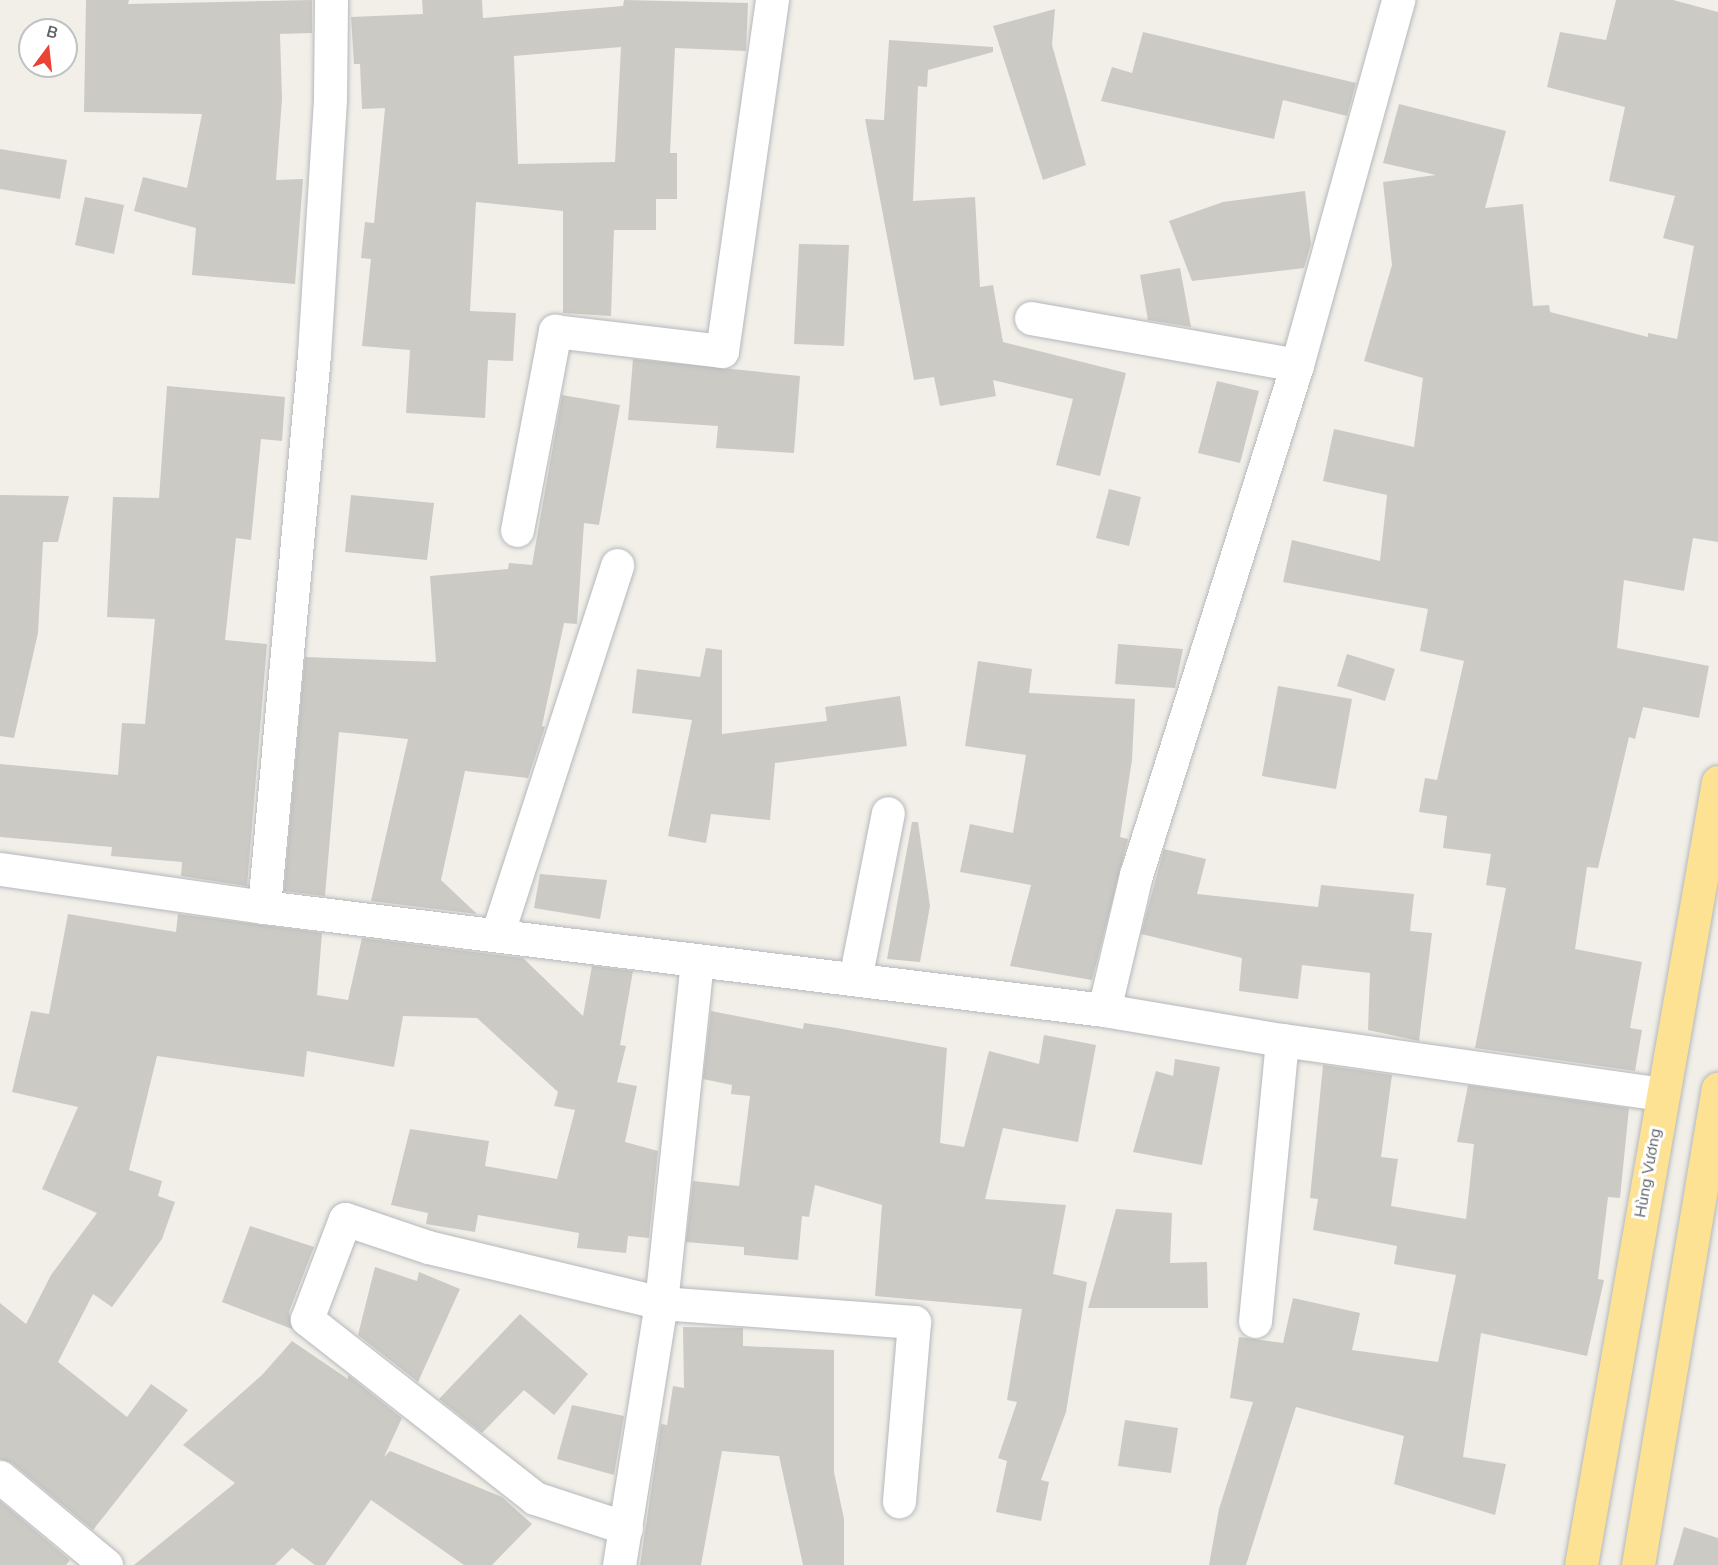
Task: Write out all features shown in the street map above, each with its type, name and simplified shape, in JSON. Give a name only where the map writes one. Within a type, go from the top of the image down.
[{"type":"highway","name":"Hùng Vương","points":[[1581,1565],[1718,782]]},
{"type":"highway","points":[[1638,1565],[1718,1089]]},
{"type":"street","points":[[264,907],[314,354],[330,99],[331,0]]},
{"type":"street","points":[[517,530],[555,331],[722,351],[772,0]]},
{"type":"street","points":[[1104,1010],[1136,874],[1297,365],[1398,0]]},
{"type":"street","points":[[1031,318],[1297,365]]},
{"type":"street","points":[[497,935],[617,565]]},
{"type":"street","points":[[855,979],[888,813]]},
{"type":"street","points":[[0,869],[264,907],[697,962],[1104,1010],[1282,1040],[1662,1094]]},
{"type":"street","points":[[619,1565],[661,1302],[697,962]]},
{"type":"street","points":[[1256,1321],[1282,1040]]},
{"type":"street","points":[[626,1528],[535,1498],[307,1319],[345,1219],[428,1247],[661,1302],[914,1322],[899,1501]]},
{"type":"street","points":[[0,1477],[106,1565]]},
{"type":"building","points":[[86,0],[129,0],[128,4],[312,0],[312,33],[280,34],[282,99],[276,180],[303,179],[295,284],[192,275],[196,228],[134,211],[143,177],[187,188],[202,114],[84,112]]},
{"type":"building","points":[[422,0],[482,0],[483,18],[623,6],[624,0],[748,3],[746,51],[675,48],[670,153],[677,153],[677,199],[656,199],[656,230],[614,230],[611,316],[563,313],[563,211],[476,202],[470,311],[516,313],[513,361],[488,360],[485,418],[406,413],[410,350],[362,346],[371,259],[361,258],[365,222],[374,223],[385,108],[362,109],[360,64],[354,64],[351,17],[423,14]],"holes":[[[621,47],[615,162],[518,164],[514,56]]]},
{"type":"building","points":[[1616,0],[1673,0],[1718,12],[1718,542],[1693,538],[1684,591],[1624,580],[1617,648],[1709,666],[1699,718],[1643,707],[1635,739],[1629,737],[1598,868],[1587,867],[1575,949],[1642,962],[1630,1028],[1642,1030],[1635,1071],[1475,1048],[1506,888],[1486,885],[1491,854],[1443,848],[1447,816],[1419,812],[1425,778],[1437,780],[1464,661],[1420,651],[1428,609],[1283,582],[1292,540],[1380,561],[1387,495],[1323,481],[1334,429],[1414,447],[1423,378],[1364,361],[1392,265],[1383,182],[1436,175],[1383,163],[1399,104],[1506,131],[1485,208],[1523,204],[1533,306],[1549,305],[1550,312],[1648,337],[1648,333],[1677,339],[1694,246],[1663,238],[1675,196],[1609,181],[1625,107],[1547,87],[1560,32],[1606,40]]},
{"type":"building","points":[[1055,9],[1052,45],[1086,165],[1043,180],[993,26]]},
{"type":"building","points":[[1143,32],[1356,83],[1347,116],[1283,100],[1274,139],[1101,101],[1112,67],[1132,73]]},
{"type":"building","points":[[889,40],[993,47],[993,52],[928,70],[927,87],[918,86],[913,201],[975,197],[980,287],[993,285],[1003,342],[1126,373],[1100,476],[1056,465],[1073,399],[993,380],[996,396],[940,406],[934,377],[914,380],[865,119],[884,120]]},
{"type":"building","points":[[0,149],[67,160],[60,199],[0,189]]},
{"type":"building","points":[[1305,191],[1311,244],[1304,268],[1192,281],[1169,221],[1223,202]]},
{"type":"building","points":[[85,197],[124,205],[114,254],[75,245]]},
{"type":"building","points":[[799,244],[849,245],[844,346],[794,344]]},
{"type":"building","points":[[1180,268],[1191,327],[1148,320],[1140,275]]},
{"type":"building","points":[[633,359],[800,376],[794,453],[716,448],[718,426],[628,420]]},
{"type":"building","points":[[1217,381],[1259,391],[1240,463],[1198,453]]},
{"type":"building","points":[[167,386],[285,397],[282,441],[261,439],[251,540],[236,538],[225,640],[267,644],[247,886],[181,876],[182,862],[111,856],[112,847],[0,837],[0,764],[118,775],[122,723],[145,724],[155,619],[107,617],[113,497],[159,498]]},
{"type":"building","points":[[562,395],[620,405],[599,525],[584,523],[577,624],[564,623],[542,726],[545,727],[528,778],[465,771],[441,880],[477,914],[371,901],[408,739],[339,732],[325,896],[284,891],[305,657],[436,662],[430,576],[508,569],[509,563],[532,565]]},
{"type":"building","points":[[1109,489],[1141,497],[1129,546],[1096,538]]},
{"type":"building","points":[[0,495],[69,496],[58,542],[43,542],[38,633],[14,738],[0,736]]},
{"type":"building","points":[[351,495],[434,503],[427,560],[345,552]]},
{"type":"building","points":[[1118,644],[1183,649],[1175,688],[1115,684]]},
{"type":"building","points":[[706,648],[722,650],[722,734],[827,721],[825,707],[900,696],[907,746],[775,763],[770,820],[711,814],[706,843],[668,836],[692,720],[632,713],[637,669],[700,677]]},
{"type":"building","points":[[1347,654],[1395,669],[1385,701],[1337,686]]},
{"type":"building","points":[[978,661],[1032,669],[1029,693],[1135,699],[1132,760],[1120,837],[1128,839],[1092,980],[1010,966],[1031,885],[960,872],[970,824],[1013,833],[1026,755],[965,746]]},
{"type":"building","points":[[1278,686],[1352,699],[1336,789],[1262,776]]},
{"type":"building","points":[[912,822],[918,822],[930,906],[920,962],[887,959]]},
{"type":"building","points":[[1164,849],[1206,859],[1197,894],[1318,907],[1321,885],[1414,894],[1410,931],[1432,933],[1419,1041],[1368,1030],[1370,973],[1302,965],[1298,999],[1239,991],[1242,958],[1141,934]]},
{"type":"building","points":[[540,874],[607,880],[600,919],[534,908]]},
{"type":"building","points":[[68,914],[176,932],[178,914],[322,933],[317,995],[348,1000],[362,938],[523,958],[583,1016],[592,966],[633,971],[620,1045],[626,1046],[617,1082],[637,1086],[625,1142],[658,1151],[649,1238],[628,1236],[626,1253],[577,1248],[579,1233],[478,1215],[475,1232],[426,1224],[428,1213],[391,1205],[410,1129],[489,1141],[485,1166],[557,1179],[575,1110],[554,1106],[558,1092],[477,1018],[403,1016],[394,1067],[307,1051],[304,1077],[157,1056],[129,1170],[162,1181],[158,1196],[175,1202],[162,1239],[112,1307],[93,1294],[58,1362],[127,1417],[151,1384],[188,1410],[93,1530],[12,1463],[0,1459],[0,1303],[26,1324],[51,1275],[97,1213],[42,1189],[78,1107],[12,1092],[31,1011],[49,1014]]},
{"type":"building","points":[[711,1011],[803,1029],[804,1023],[947,1048],[940,1143],[964,1147],[989,1051],[1039,1064],[1044,1035],[1096,1045],[1078,1142],[1003,1128],[985,1199],[1066,1205],[1053,1274],[1087,1282],[1066,1412],[1041,1480],[1049,1482],[1041,1521],[996,1512],[1007,1461],[998,1458],[1017,1402],[1007,1400],[1022,1309],[875,1296],[882,1205],[815,1185],[809,1217],[802,1216],[798,1260],[744,1255],[744,1247],[686,1242],[693,1181],[739,1186],[750,1096],[731,1094],[732,1085],[703,1079]]},
{"type":"building","points":[[1175,1059],[1220,1067],[1202,1165],[1133,1152],[1156,1071],[1173,1076]]},
{"type":"building","points":[[1323,1065],[1392,1075],[1381,1157],[1398,1159],[1391,1206],[1466,1219],[1474,1144],[1457,1142],[1468,1085],[1629,1108],[1620,1198],[1608,1197],[1598,1279],[1604,1280],[1587,1356],[1481,1333],[1463,1457],[1506,1464],[1495,1515],[1394,1484],[1404,1436],[1296,1407],[1246,1565],[1209,1565],[1219,1509],[1253,1402],[1230,1398],[1239,1337],[1283,1343],[1293,1298],[1360,1313],[1352,1350],[1438,1362],[1456,1275],[1394,1264],[1397,1246],[1313,1230],[1318,1199],[1310,1198]]},
{"type":"building","points":[[1116,1209],[1172,1213],[1170,1263],[1207,1262],[1208,1308],[1088,1308]]},
{"type":"building","points":[[250,1226],[314,1247],[289,1312],[292,1329],[222,1302]]},
{"type":"building","points":[[375,1267],[417,1281],[419,1272],[460,1289],[418,1382],[358,1335]]},
{"type":"building","points":[[520,1314],[588,1374],[554,1415],[524,1390],[482,1433],[439,1399]]},
{"type":"building","points":[[683,1327],[743,1328],[743,1346],[834,1350],[834,1472],[844,1519],[844,1565],[803,1565],[779,1456],[722,1451],[701,1565],[640,1565],[661,1424],[667,1425],[673,1386],[684,1388]]},
{"type":"building","points":[[292,1341],[348,1379],[348,1375],[402,1418],[384,1457],[390,1451],[502,1497],[532,1524],[492,1565],[464,1565],[371,1500],[325,1565],[315,1565],[292,1548],[275,1565],[134,1565],[235,1483],[183,1445],[262,1375]]},
{"type":"building","points":[[572,1405],[624,1416],[614,1475],[557,1459]]},
{"type":"building","points":[[1125,1420],[1178,1428],[1171,1473],[1118,1466]]},
{"type":"building","points":[[0,1501],[70,1560],[66,1565],[0,1565]]},
{"type":"building","points":[[1684,1527],[1718,1538],[1718,1565],[1673,1565]]}]
